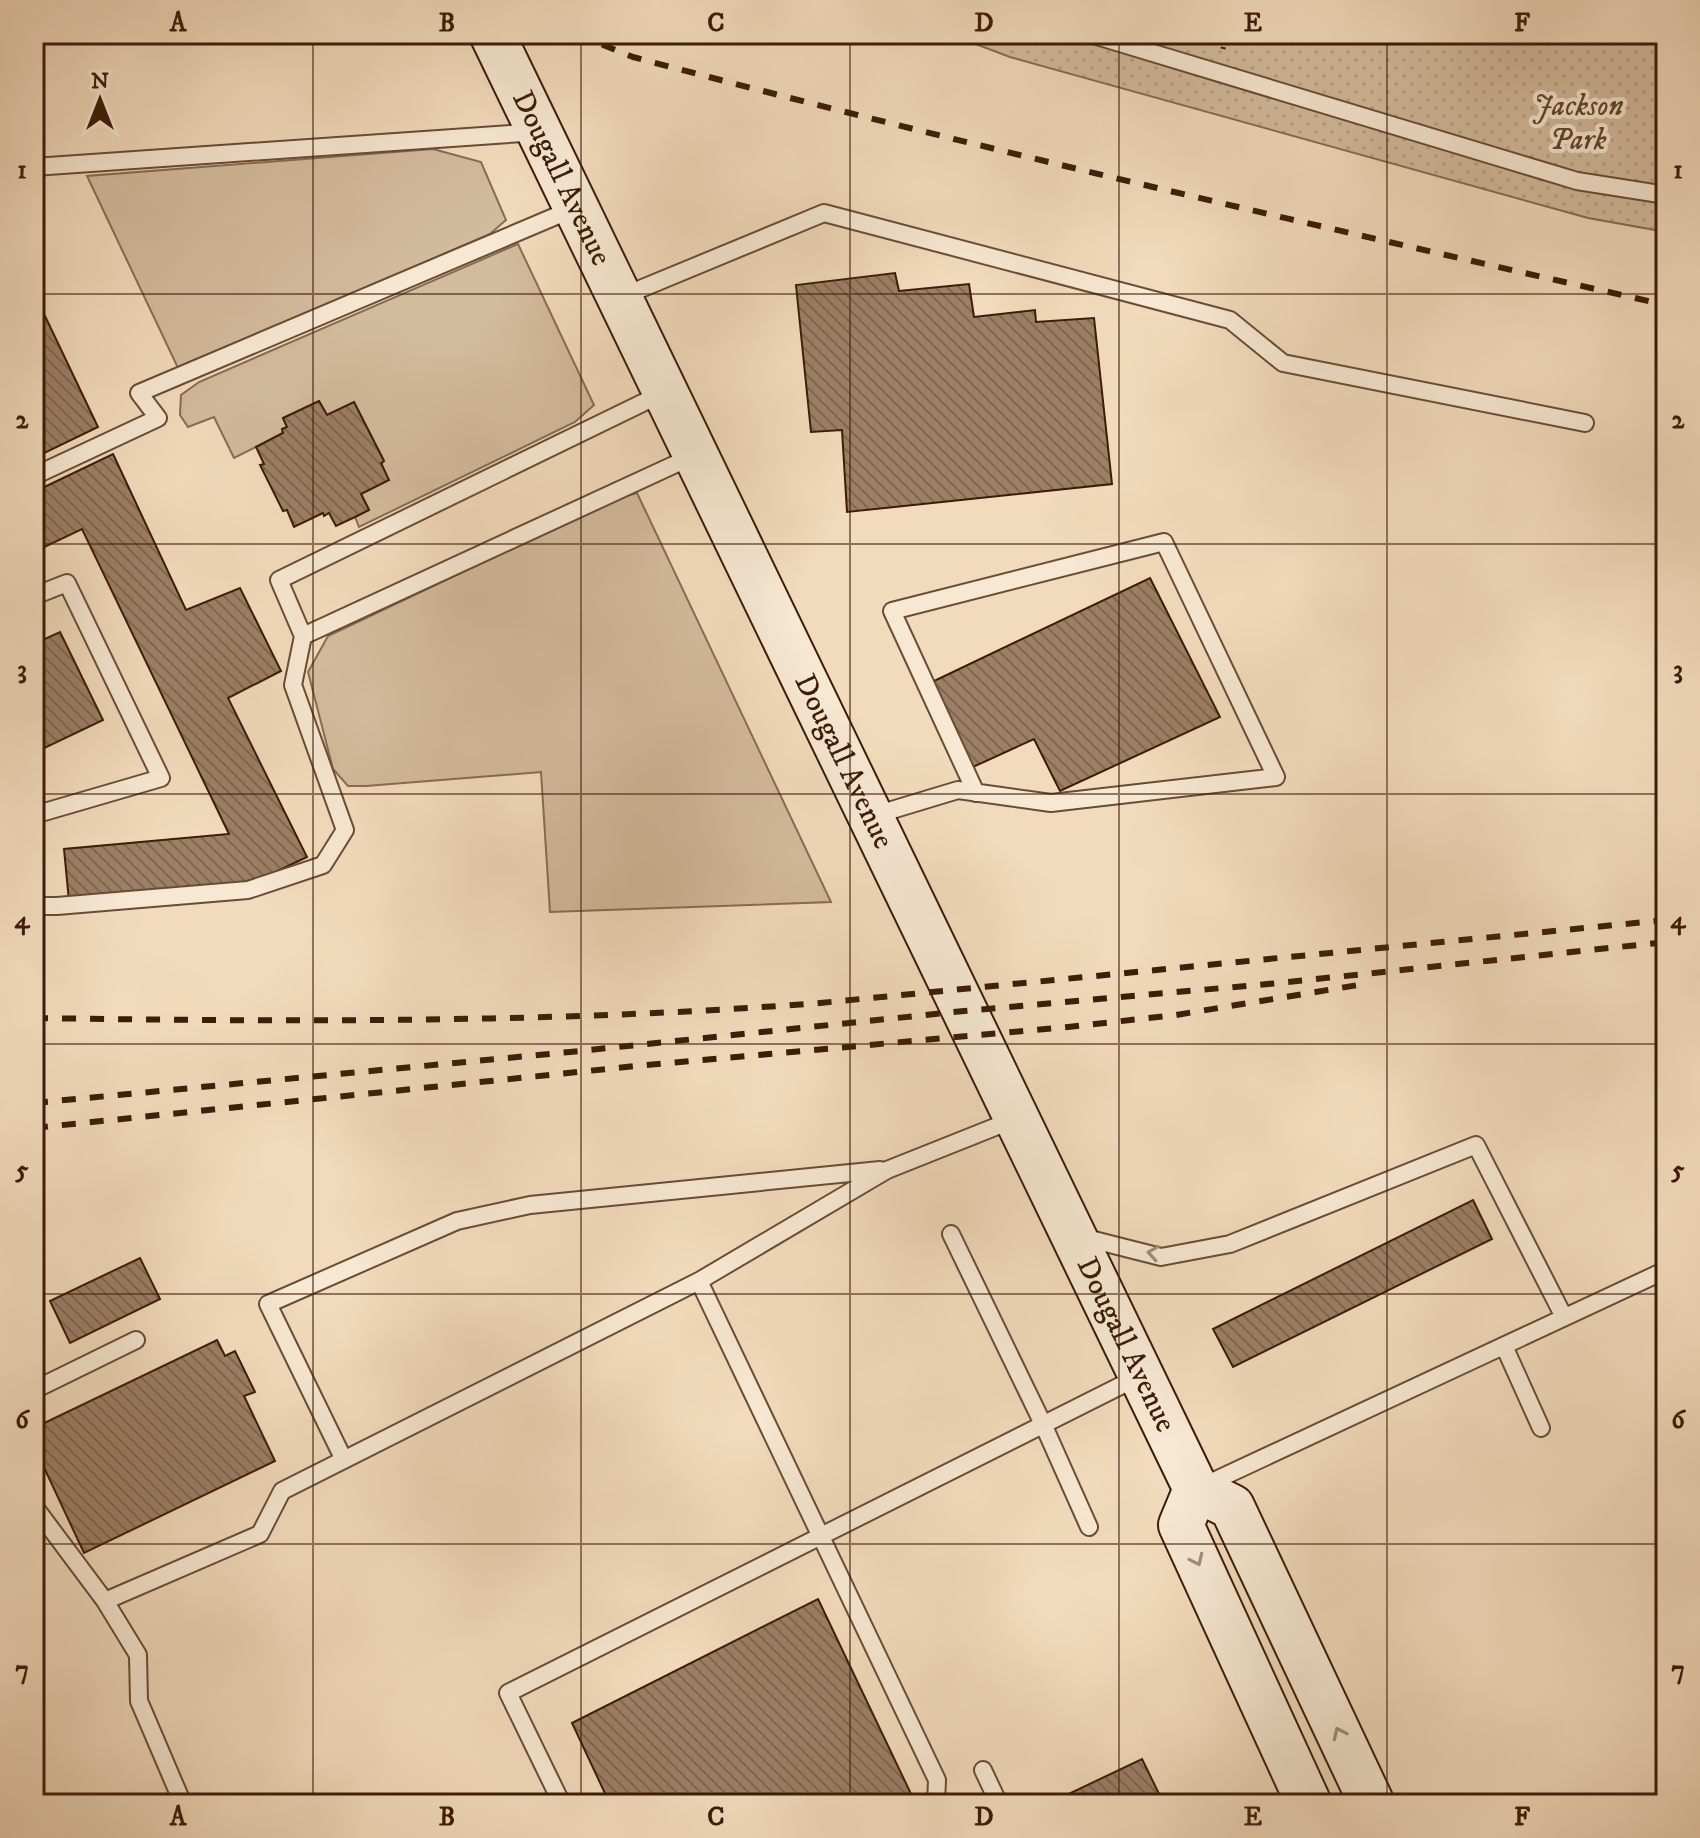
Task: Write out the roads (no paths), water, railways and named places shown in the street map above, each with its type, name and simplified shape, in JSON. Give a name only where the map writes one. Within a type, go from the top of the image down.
[{"type":"street","name":"Dougall Avenue","points":[[492,34],[1196,1489]]},
{"type":"street","points":[[1309,1804],[1181,1525],[1196,1489],[1232,1507],[1372,1804]]},
{"type":"lane","points":[[1090,34],[1577,181],[1666,195]]},
{"type":"lane","points":[[34,167],[539,132]]},
{"type":"lane","points":[[34,476],[158,418],[139,393],[576,207]]},
{"type":"lane","points":[[619,298],[824,213],[1230,320],[1283,363],[1585,423]]},
{"type":"lane","points":[[34,906],[248,890],[323,865],[345,830],[293,685],[303,636],[279,580],[665,392]]},
{"type":"lane","points":[[303,636],[694,455]]},
{"type":"lane","points":[[870,816],[958,790],[976,793],[1051,803],[1276,777],[1164,542],[892,611],[976,793]]},
{"type":"lane","points":[[34,596],[67,583],[161,778],[34,815]]},
{"type":"lane","points":[[105,1601],[260,1534],[282,1491],[699,1281],[887,1170],[1016,1118]]},
{"type":"lane","points":[[1072,1234],[1161,1257],[1230,1244],[1476,1145],[1564,1317]]},
{"type":"lane","points":[[344,1460],[268,1304],[457,1221],[530,1205],[887,1170]]},
{"type":"lane","points":[[951,1234],[1089,1527]]},
{"type":"lane","points":[[1196,1489],[1666,1270]]},
{"type":"lane","points":[[699,1281],[937,1780],[936,1804]]},
{"type":"lane","points":[[34,1390],[136,1340]]},
{"type":"lane","points":[[1504,1346],[1541,1428]]},
{"type":"lane","points":[[562,1804],[508,1693],[1141,1375]]},
{"type":"lane","points":[[34,1506],[105,1601],[138,1655],[139,1701],[183,1804]]},
{"type":"lane","points":[[983,1770],[999,1804]]},
{"type":"railway","points":[[576,34],[633,57],[890,123],[1666,305]]},
{"type":"railway","points":[[34,1018],[427,1020],[722,1010],[1666,920]]},
{"type":"railway","points":[[34,1103],[1279,983],[1666,942]]},
{"type":"railway","points":[[34,1128],[636,1066],[1068,1027],[1176,1015],[1358,985]]},
{"type":"park label","name":"Jackson Park","points":[[1578,123]]}]
